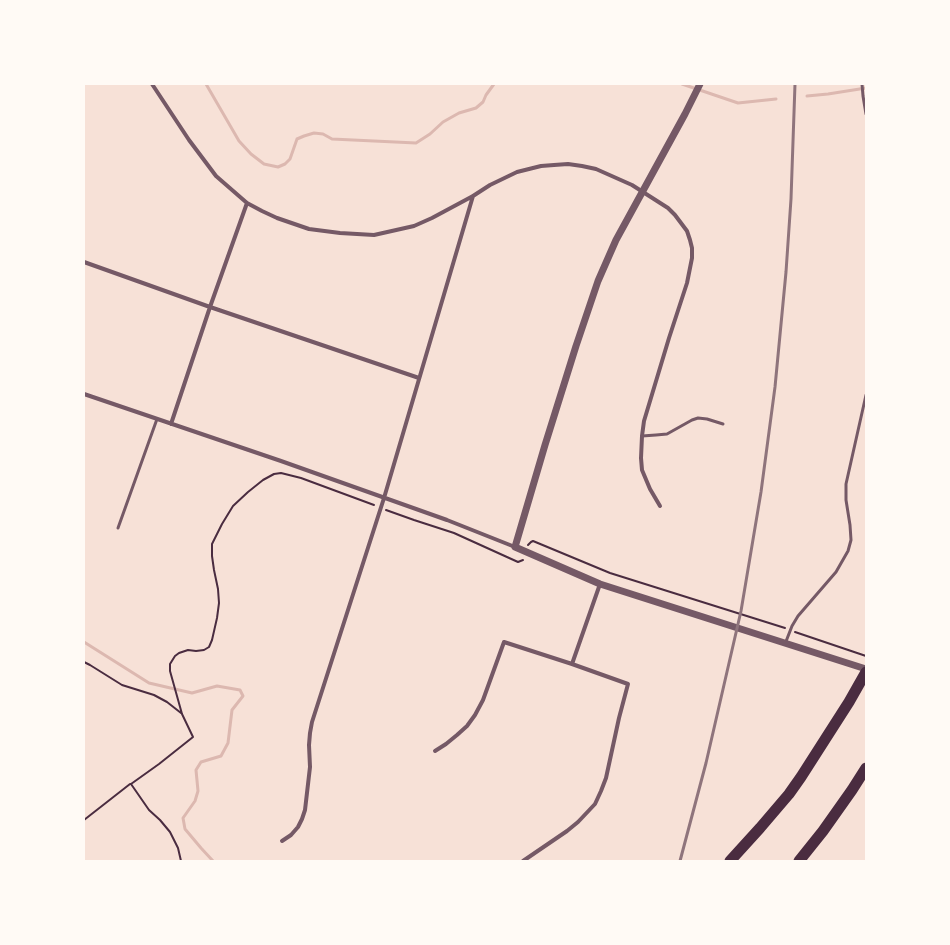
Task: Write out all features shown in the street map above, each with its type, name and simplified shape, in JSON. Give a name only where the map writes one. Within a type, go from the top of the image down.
[{"type":"highway","points":[[730,861],[760,828],[797,783],[849,702],[866,670]]},
{"type":"highway","points":[[799,861],[823,831],[866,768]]},
{"type":"street","points":[[152,84],[189,140],[216,176],[247,203],[262,212],[309,229],[374,235],[414,226],[432,218],[490,185],[517,172],[541,166],[568,164],[596,169],[632,185],[668,208],[676,215],[687,231],[692,248],[687,283],[644,421],[642,436],[642,470],[650,490],[660,506]]},
{"type":"street","points":[[515,547],[573,354],[598,281],[616,240],[700,84]]},
{"type":"street","points":[[282,841],[291,835],[298,827],[305,810],[310,767],[309,744],[312,722],[384,498],[473,196]]},
{"type":"street","points":[[171,424],[247,203]]},
{"type":"street","points":[[84,262],[210,307],[419,378]]},
{"type":"street","points":[[84,394],[281,461],[447,520],[515,547],[600,584],[866,670]]},
{"type":"street","points":[[572,664],[600,584]]},
{"type":"street","points":[[434,751],[457,735],[467,726],[475,715],[483,700],[504,642],[628,684],[606,778],[594,804],[578,822],[567,831],[523,861]]},
{"type":"lane","points":[[862,84],[862,96],[866,114]]},
{"type":"lane","points":[[785,644],[792,626],[798,616],[836,572],[848,551],[850,525],[846,500],[846,484],[866,395]]},
{"type":"lane","points":[[642,436],[667,434],[698,418],[723,424]]},
{"type":"lane","points":[[118,528],[157,419]]},
{"type":"path","points":[[84,820],[193,738],[182,714],[170,671],[170,664],[175,656],[188,650],[204,650],[209,647],[217,618],[219,603],[212,556],[212,544],[233,506],[263,480],[274,474]]},
{"type":"path","points":[[84,662],[122,685],[154,695],[167,702],[182,714]]},
{"type":"path","points":[[131,784],[149,810],[170,832],[178,848],[181,861]]},
{"type":"waterway","points":[[206,84],[239,141],[251,154],[264,164],[278,167],[285,164],[290,159],[297,139],[314,133],[323,134],[332,139],[416,143],[430,134],[443,122],[459,113],[476,108],[483,102],[494,84]]},
{"type":"waterway","points":[[682,84],[738,103],[776,99]]},
{"type":"waterway","points":[[807,96],[866,88]]},
{"type":"waterway","points":[[84,642],[149,683],[192,693],[217,686],[240,690],[243,696],[232,710],[228,743],[221,756],[201,762],[196,770],[198,791],[195,801],[183,818],[185,829],[213,861]]},
{"type":"railway","points":[[680,861],[706,763],[741,611],[761,492],[775,387],[786,272],[791,199],[795,84]]}]
